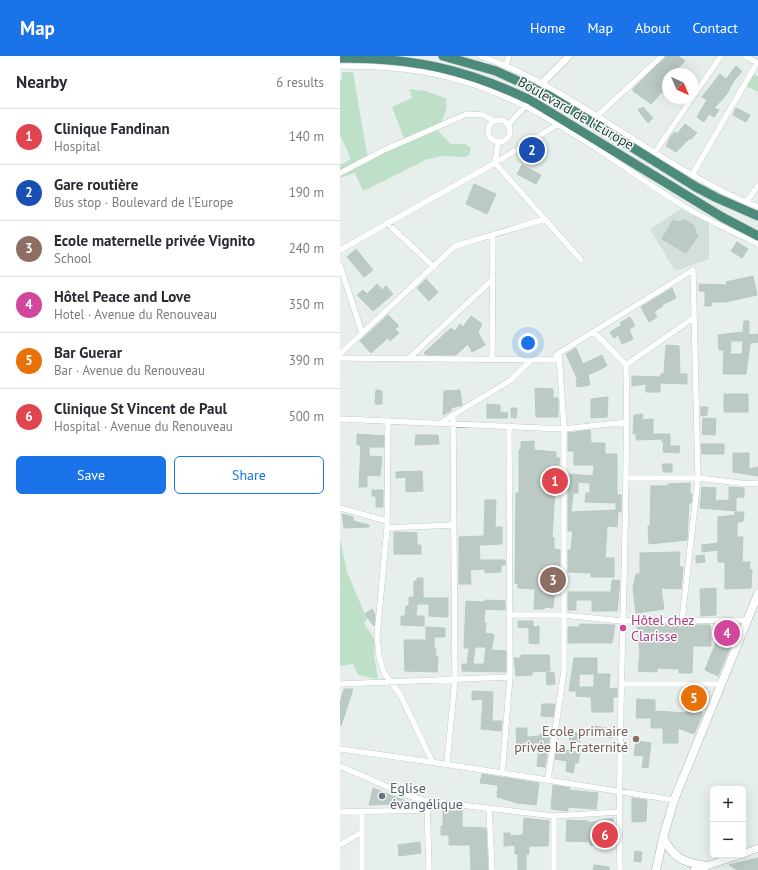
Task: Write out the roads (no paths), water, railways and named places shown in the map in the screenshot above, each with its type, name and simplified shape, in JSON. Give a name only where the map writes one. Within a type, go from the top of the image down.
[{"type":"highway","name":"Boulevard de l’Europe","points":[[443,56],[540,86],[592,121],[696,186],[717,198],[758,216]]},
{"type":"highway","name":"Boulevard de l’Europe","points":[[340,58],[381,58],[427,64],[471,76],[528,103],[722,217],[758,236]]},
{"type":"main road","points":[[656,870],[662,838],[674,800],[720,684],[758,594]]},
{"type":"main road","points":[[662,838],[668,849],[680,860],[706,866]]},
{"type":"street","points":[[480,56],[506,65],[540,86],[598,116],[692,175],[724,193],[758,207]]},
{"type":"street","points":[[506,65],[509,56]]},
{"type":"street","points":[[508,125],[528,103],[540,86],[569,56]]},
{"type":"street","points":[[698,89],[720,56]]},
{"type":"street","points":[[692,175],[757,63],[745,56]]},
{"type":"street","points":[[598,116],[658,57]]},
{"type":"street","points":[[340,66],[383,67],[438,75],[528,103]]},
{"type":"street","points":[[655,152],[688,104]]},
{"type":"street","points":[[340,173],[384,150],[467,114],[483,115],[494,121]]},
{"type":"street","points":[[500,120],[508,125],[510,135],[503,142],[493,141],[488,133],[490,124],[494,121],[500,120]]},
{"type":"street","points":[[340,250],[495,163],[561,123],[682,205],[758,244]]},
{"type":"street","points":[[495,163],[498,142]]},
{"type":"street","points":[[495,163],[582,260]]},
{"type":"street","points":[[746,202],[758,186]]},
{"type":"street","points":[[340,354],[455,246],[545,218]]},
{"type":"street","points":[[387,223],[434,267]]},
{"type":"street","points":[[492,359],[493,235]]},
{"type":"street","points":[[340,265],[362,333]]},
{"type":"street","points":[[548,360],[693,270],[698,478],[682,620]]},
{"type":"street","points":[[408,359],[492,280]]},
{"type":"street","points":[[626,365],[693,318]]},
{"type":"street","points":[[594,332],[626,365],[626,478],[622,621],[620,791],[618,812],[620,870]]},
{"type":"street","points":[[548,779],[564,671],[564,429],[559,354]]},
{"type":"street","points":[[340,358],[559,360]]},
{"type":"street","points":[[440,423],[511,380],[532,360]]},
{"type":"street","points":[[447,764],[455,679],[452,525],[453,415]]},
{"type":"street","points":[[340,419],[564,429],[627,422]]},
{"type":"street","points":[[388,421],[387,528],[377,636],[379,656],[384,673],[400,694],[432,761]]},
{"type":"street","points":[[502,774],[510,677],[509,426]]},
{"type":"street","points":[[626,478],[698,478],[748,484],[758,483]]},
{"type":"street","points":[[340,508],[387,521]]},
{"type":"street","points":[[387,528],[452,525]]},
{"type":"street","points":[[509,615],[563,615],[622,621],[748,620]]},
{"type":"street","points":[[340,684],[510,677]]},
{"type":"street","points":[[622,684],[720,684]]},
{"type":"street","points":[[340,749],[432,761],[502,774],[548,779],[674,800]]},
{"type":"street","points":[[340,766],[406,795],[427,801],[554,816],[618,812]]},
{"type":"street","points":[[427,801],[429,870]]},
{"type":"street","points":[[489,808],[492,870]]},
{"type":"street","points":[[340,812],[427,810]]},
{"type":"street","points":[[362,812],[362,870]]},
{"type":"street","points":[[554,816],[554,870]]},
{"type":"street","points":[[340,845],[362,832]]},
{"type":"street","points":[[746,853],[758,848]]},
{"type":"street","points":[[694,870],[731,858]]},
{"type":"place","name":"Gare routière","points":[[532,150]]},
{"type":"place","name":"Clinique Fandinan","points":[[555,481]]},
{"type":"place","name":"Ecole maternelle privée Vignito","points":[[553,580]]},
{"type":"place","name":"Hôtel chez Clarisse","points":[[623,628]]},
{"type":"place","name":"Hôtel Peace and Love","points":[[727,633]]},
{"type":"place","name":"Bar Guerar","points":[[694,698]]},
{"type":"place","name":"Ecole primaire privée la Fraternité","points":[[636,739]]},
{"type":"place","name":"Eglise évangélique","points":[[382,796]]},
{"type":"place","name":"Clinique St Vincent de Paul","points":[[605,835]]}]
